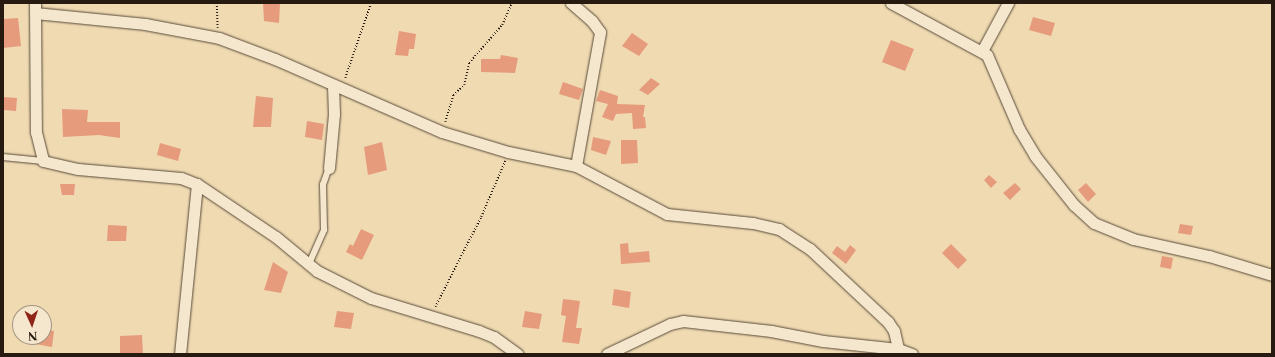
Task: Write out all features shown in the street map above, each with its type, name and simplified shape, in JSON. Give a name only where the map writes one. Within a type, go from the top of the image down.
[{"type":"street","points":[[571,3],[592,21],[600,32],[576,166]]},
{"type":"street","points":[[891,3],[982,51],[992,62],[1016,123],[1035,156],[1074,205],[1094,223],[1133,239],[1209,256],[1272,275]]},
{"type":"street","points":[[982,51],[1008,3]]},
{"type":"street","points":[[515,353],[494,337],[431,315],[371,298],[309,264],[276,237],[198,184],[181,178],[78,168],[43,161],[36,132],[35,8],[145,24],[219,38],[442,132],[508,152],[576,166],[667,214],[753,223],[779,229],[810,249],[888,322],[907,352]]},
{"type":"street","points":[[329,168],[337,87]]},
{"type":"street","points":[[180,354],[198,184]]},
{"type":"street","points":[[607,354],[670,324],[684,321],[771,331],[824,341],[907,352]]},
{"type":"lane","points":[[3,157],[43,161]]},
{"type":"lane","points":[[309,264],[324,230],[323,184],[329,168]]},
{"type":"path","points":[[217,3],[219,38]]},
{"type":"path","points":[[337,87],[371,3]]},
{"type":"path","points":[[442,132],[454,95],[464,85],[469,63],[502,25],[512,3]]},
{"type":"path","points":[[431,315],[481,217],[508,152]]},
{"type":"building","points":[[263,3],[280,3],[279,23],[264,21]]},
{"type":"building","points":[[1033,17],[1055,23],[1051,36],[1029,30]]},
{"type":"building","points":[[18,18],[21,46],[3,48],[3,19]]},
{"type":"building","points":[[399,31],[416,34],[414,49],[409,49],[408,56],[395,55]]},
{"type":"building","points":[[632,33],[648,44],[639,56],[622,46]]},
{"type":"building","points":[[891,40],[914,49],[905,71],[882,62]]},
{"type":"building","points":[[501,55],[518,58],[515,73],[481,72],[481,59],[500,59]]},
{"type":"building","points":[[651,78],[660,84],[648,95],[639,90]]},
{"type":"building","points":[[563,82],[583,89],[579,100],[559,94]]},
{"type":"building","points":[[600,90],[618,96],[617,104],[645,105],[643,117],[645,117],[646,128],[633,129],[632,113],[616,114],[613,121],[602,117],[608,104],[596,101]]},
{"type":"building","points":[[256,96],[273,98],[271,127],[253,127]]},
{"type":"building","points":[[3,97],[17,98],[16,111],[3,110]]},
{"type":"building","points":[[62,109],[88,110],[87,122],[120,122],[120,138],[99,135],[63,137]]},
{"type":"building","points":[[307,121],[324,124],[322,140],[305,137]]},
{"type":"building","points":[[593,137],[611,141],[606,155],[591,150]]},
{"type":"building","points":[[621,140],[637,140],[638,163],[621,164]]},
{"type":"building","points":[[382,142],[387,170],[368,175],[364,147]]},
{"type":"building","points":[[160,143],[181,149],[178,161],[157,155]]},
{"type":"building","points":[[989,175],[997,182],[991,188],[984,180]]},
{"type":"building","points":[[1015,183],[1021,189],[1010,200],[1003,193]]},
{"type":"building","points":[[1086,183],[1096,194],[1088,202],[1078,190]]},
{"type":"building","points":[[60,184],[75,184],[74,195],[62,195]]},
{"type":"building","points":[[1180,224],[1193,226],[1191,235],[1178,233]]},
{"type":"building","points":[[108,225],[127,226],[126,241],[107,241]]},
{"type":"building","points":[[361,229],[374,235],[362,260],[346,252],[350,244],[353,246]]},
{"type":"building","points":[[628,243],[629,253],[649,251],[650,262],[621,264],[620,244]]},
{"type":"building","points":[[951,244],[967,260],[958,269],[942,253]]},
{"type":"building","points":[[850,245],[856,250],[846,264],[832,253],[837,246],[845,252]]},
{"type":"building","points":[[1162,256],[1173,258],[1171,269],[1160,267]]},
{"type":"building","points":[[273,262],[288,272],[281,293],[264,290]]},
{"type":"building","points":[[614,289],[631,292],[629,308],[612,305]]},
{"type":"building","points":[[563,299],[580,301],[576,328],[582,328],[579,344],[562,342],[566,316],[561,315]]},
{"type":"building","points":[[337,311],[354,313],[351,329],[334,327]]},
{"type":"building","points":[[525,311],[542,314],[539,329],[522,327]]},
{"type":"building","points":[[52,331],[54,331],[52,347],[41,345],[52,345]]},
{"type":"building","points":[[142,335],[143,354],[120,354],[120,336]]}]
